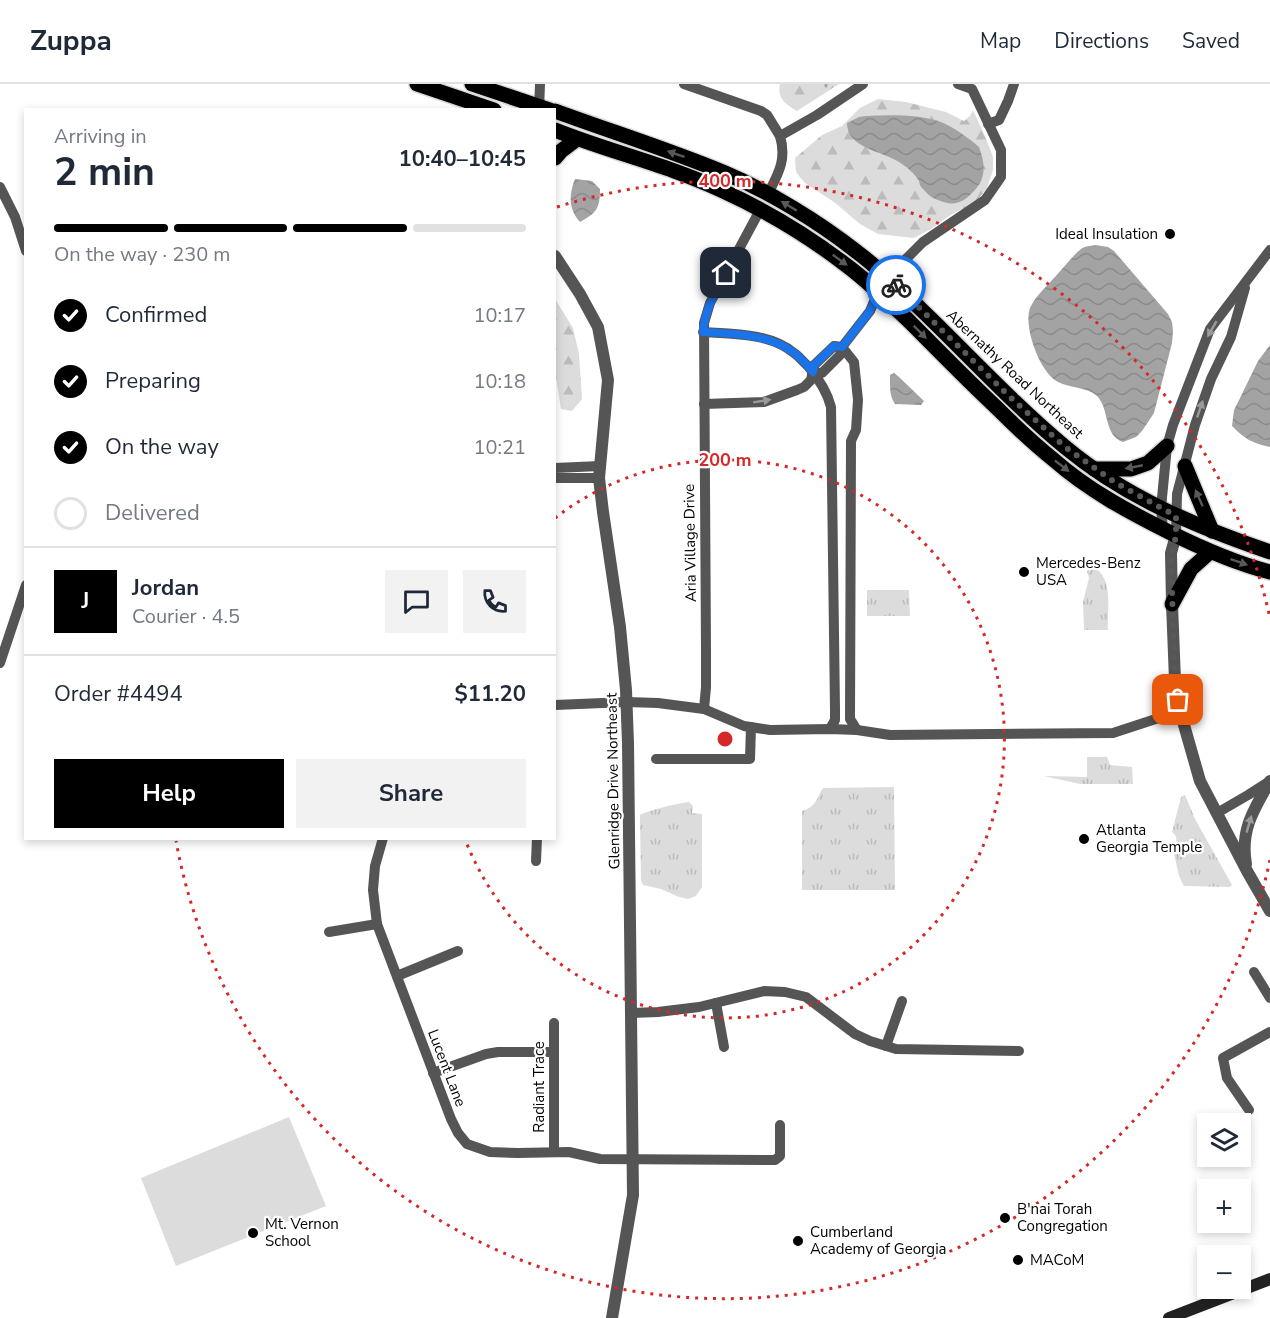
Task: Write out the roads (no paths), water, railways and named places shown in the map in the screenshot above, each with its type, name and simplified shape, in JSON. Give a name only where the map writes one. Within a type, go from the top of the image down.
[{"type":"main road","points":[[417,84],[488,108]]},
{"type":"main road","points":[[472,84],[542,108]]},
{"type":"main road","name":"Abernathy Road Northeast","points":[[556,111],[728,174],[768,194],[824,227],[888,277],[1009,396],[1065,447],[1094,469],[1176,516],[1270,552]]},
{"type":"main road","points":[[556,130],[721,190],[814,241],[878,292],[1054,461],[1107,498],[1170,532],[1210,552],[1270,572]]},
{"type":"main road","points":[[556,157],[577,139]]},
{"type":"main road","points":[[1094,469],[1131,469],[1148,463],[1167,446]]},
{"type":"main road","points":[[1185,466],[1212,531]]},
{"type":"main road","points":[[1172,604],[1191,568],[1210,552]]},
{"type":"main road","points":[[1169,1318],[1270,1279]]},
{"type":"street","points":[[540,84],[542,108]]},
{"type":"street","points":[[684,84],[767,115],[780,136],[784,153],[768,194]]},
{"type":"street","points":[[780,136],[817,115],[863,84]]},
{"type":"street","points":[[813,372],[822,373],[840,355],[842,347],[870,311],[878,292],[888,277],[922,242],[985,200],[1001,177],[1001,150],[973,87],[958,84]]},
{"type":"street","points":[[988,124],[999,120],[1014,84]]},
{"type":"street","points":[[0,187],[15,217],[24,245]]},
{"type":"street","name":"Aria Village Drive","points":[[704,709],[706,651],[703,332],[710,303],[760,210]]},
{"type":"street","points":[[1270,250],[1210,329],[1167,446],[1161,508],[1170,532],[1175,680],[1179,705],[1200,781],[1270,910]]},
{"type":"street","name":"Glenridge Drive Northeast","points":[[556,258],[598,327],[608,380],[600,472],[627,702],[633,1195],[612,1318]]},
{"type":"street","points":[[1170,532],[1176,516],[1178,494],[1195,425],[1211,379],[1231,337],[1246,282]]},
{"type":"street","points":[[703,332],[728,333],[761,338],[776,343],[794,352],[813,372],[826,391],[831,407],[835,709],[835,720],[830,729]]},
{"type":"street","points":[[842,347],[854,362],[858,400],[856,430],[850,441],[850,719],[857,730]]},
{"type":"street","points":[[704,404],[764,402],[804,387],[811,380],[813,372]]},
{"type":"street","points":[[560,473],[600,472]]},
{"type":"street","points":[[0,663],[2,650],[24,590]]},
{"type":"street","points":[[556,705],[658,703],[704,709],[744,726],[770,730],[857,730],[890,735],[1113,733],[1179,705]]},
{"type":"street","points":[[656,759],[750,759],[751,727]]},
{"type":"street","points":[[1217,813],[1270,781]]},
{"type":"street","points":[[1247,871],[1245,848],[1247,826],[1270,781]]},
{"type":"street","name":"Lucent Lane","points":[[382,840],[375,866],[373,890],[377,924],[451,1119],[467,1144],[490,1152],[554,1151],[600,1159],[775,1160],[780,1156],[780,1125]]},
{"type":"street","points":[[536,861],[537,840]]},
{"type":"street","points":[[329,932],[377,924]]},
{"type":"street","points":[[397,976],[458,951]]},
{"type":"street","points":[[1254,972],[1270,998]]},
{"type":"street","points":[[631,1013],[699,1007],[764,992],[784,992],[806,997],[855,1034],[896,1049],[1019,1051]]},
{"type":"street","points":[[886,1046],[902,1001]]},
{"type":"street","points":[[716,1003],[724,1047]]},
{"type":"street","name":"Radiant Trace","points":[[554,1023],[554,1151]]},
{"type":"street","points":[[1249,1110],[1227,1078],[1223,1058],[1270,1032]]},
{"type":"street","points":[[433,1073],[486,1054],[554,1052]]},
{"type":"water","points":[[866,116],[913,116],[941,122],[979,147],[984,170],[981,181],[970,195],[958,203],[944,202],[932,197],[926,193],[915,175],[905,166],[867,148],[853,138],[847,123]]},
{"type":"water","points":[[575,179],[592,181],[600,189],[596,210],[580,222],[573,212],[571,201]]},
{"type":"water","points":[[1095,245],[1108,247],[1114,251],[1168,314],[1172,322],[1172,343],[1154,413],[1136,437],[1123,442],[1112,434],[1104,408],[1097,396],[1058,382],[1051,377],[1039,360],[1029,326],[1030,308],[1037,296],[1078,252],[1084,247]]},
{"type":"water","points":[[1270,345],[1270,447],[1249,440],[1232,426],[1234,410],[1258,361]]},
{"type":"water","points":[[894,373],[924,401],[921,405],[895,404],[890,386],[890,375]]},
{"type":"place","name":"Ideal Insulation","points":[[1170,234]]},
{"type":"place","name":"Mercedes-Benz USA","points":[[1024,572]]},
{"type":"place","name":"Atlanta Georgia Temple","points":[[1084,839]]},
{"type":"place","name":"B'nai Torah Congregation","points":[[1005,1218]]},
{"type":"place","name":"Mt. Vernon School","points":[[253,1233]]},
{"type":"place","name":"Cumberland Academy of Georgia","points":[[798,1241]]},
{"type":"place","name":"MACoM","points":[[1018,1260]]}]
